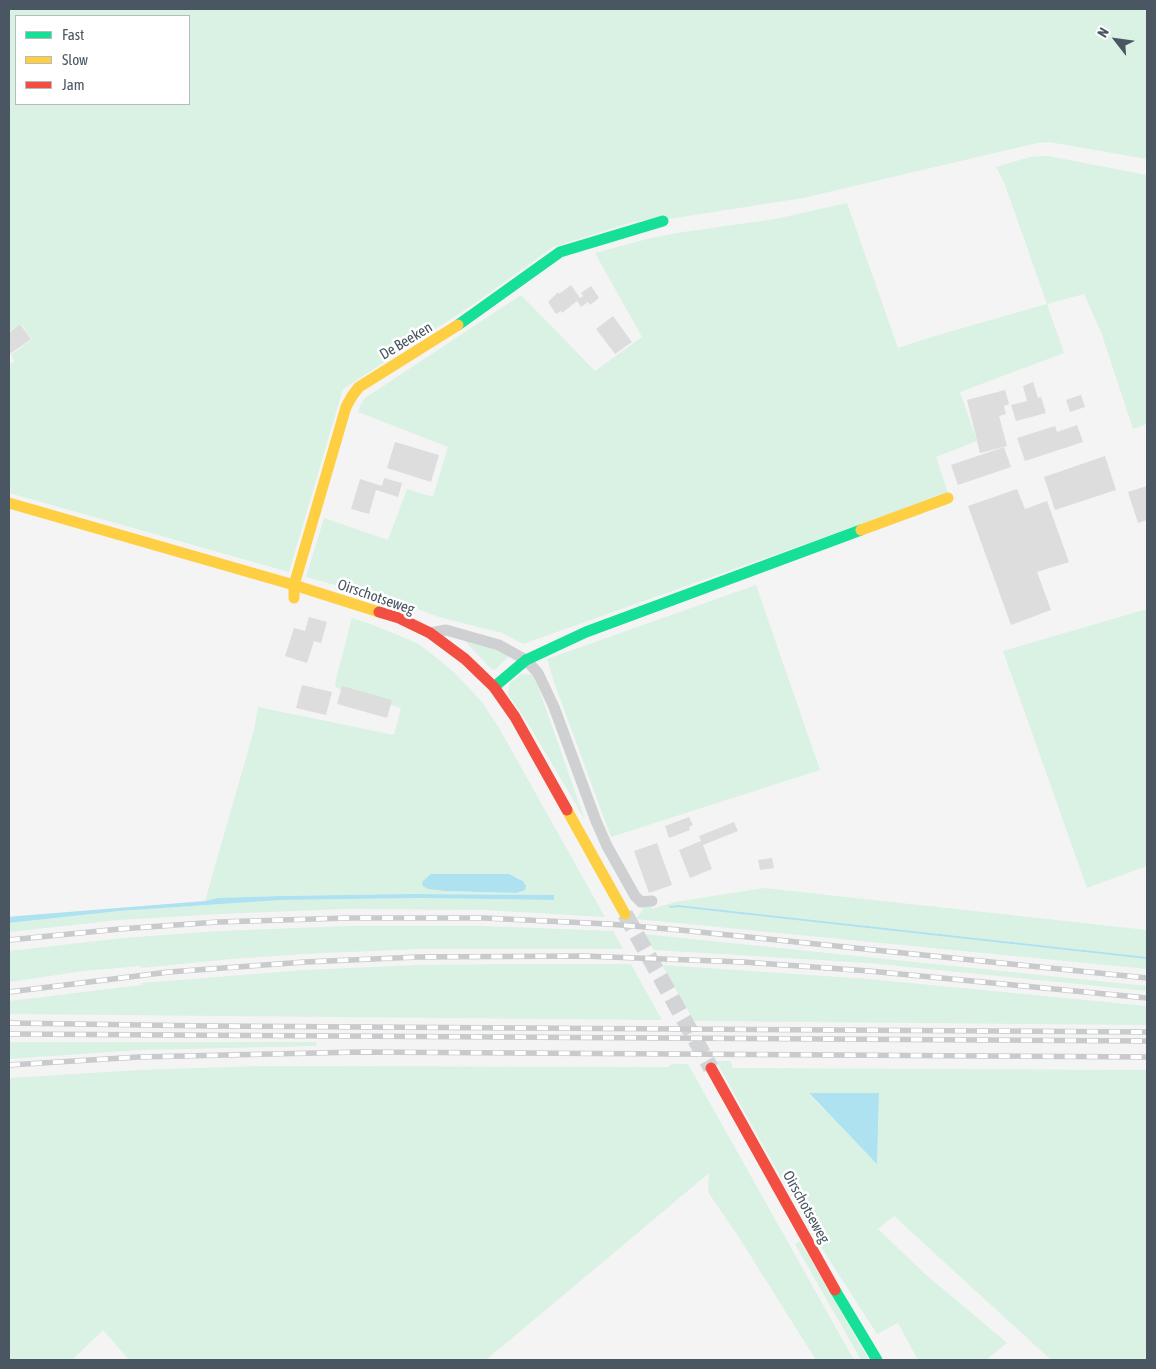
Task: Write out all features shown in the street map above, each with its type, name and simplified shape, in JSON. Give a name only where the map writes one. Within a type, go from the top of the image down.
[{"type":"street","name":"De Beeken","points":[[294,598],[294,585],[346,407],[359,387],[455,328],[560,252],[663,221]]},
{"type":"street","points":[[494,688],[526,660],[586,632],[948,498]]},
{"type":"street","name":"Oirschotseweg","points":[[9,503],[294,585],[400,618],[430,633],[466,658],[494,688],[515,717],[624,914]]},
{"type":"street","points":[[430,633],[446,630],[500,645],[526,660],[538,673],[554,707],[596,822],[615,862],[638,900],[652,901]]},
{"type":"street","name":"Oirschotseweg","points":[[711,1068],[876,1360]]},
{"type":"green space","points":[[9,9],[1147,9],[1147,159],[1049,142],[1037,143],[803,198],[669,219],[636,221],[553,247],[474,304],[343,389],[289,572],[9,493],[9,365],[14,361],[11,355],[32,339],[21,324],[9,332]]},
{"type":"green space","points":[[1048,156],[1147,175],[1147,424],[1133,429],[1101,332],[1084,294],[1047,304],[1004,182],[996,167],[1030,157]]},
{"type":"green space","points":[[847,203],[898,348],[1047,304],[1064,353],[960,392],[977,441],[936,457],[948,493],[523,644],[502,633],[439,617],[407,605],[306,577],[324,518],[388,540],[407,489],[433,497],[448,447],[358,412],[365,398],[521,295],[595,371],[642,337],[595,253],[651,238],[775,219]]},
{"type":"green space","points":[[756,585],[820,770],[611,837],[547,659]]},
{"type":"green space","points":[[1147,609],[1147,866],[1087,888],[1003,651]]},
{"type":"green space","points":[[352,618],[419,644],[454,672],[482,702],[499,728],[605,917],[485,910],[346,909],[119,920],[9,932],[9,923],[119,911],[281,900],[422,898],[554,900],[554,895],[410,894],[218,898],[205,901],[254,730],[258,707],[394,735],[401,708],[341,690],[336,687],[335,683]],"holes":[[[517,877],[526,886],[516,893],[428,889]]]},
{"type":"green space","points":[[463,639],[498,646],[510,655],[495,670],[491,669]]},
{"type":"green space","points":[[522,674],[534,675],[585,820],[532,730],[508,694],[510,683]]},
{"type":"green space","points":[[764,888],[1147,930],[1147,957],[678,905],[670,906],[1147,959],[1147,969],[636,919],[644,907],[650,905],[652,909],[675,902]]},
{"type":"green space","points":[[348,926],[485,926],[613,931],[623,949],[418,949],[304,954],[84,971],[9,982],[9,951],[123,938],[219,931]]},
{"type":"green space","points":[[644,934],[1147,986],[1147,991],[869,963],[654,950]]},
{"type":"green space","points":[[631,964],[662,1020],[9,1014],[9,1001],[142,985],[142,983],[305,970],[418,965]]},
{"type":"green space","points":[[662,965],[869,979],[1147,1006],[1147,1025],[694,1021]]},
{"type":"green space","points":[[9,1042],[317,1042],[316,1046],[139,1050],[9,1059]]},
{"type":"green space","points":[[716,1061],[730,1061],[733,1068],[1147,1070],[1147,1360],[1051,1360],[894,1216],[878,1229],[924,1273],[1007,1343],[986,1360],[918,1360],[898,1323],[877,1334],[812,1233]],"holes":[[[879,1093],[877,1163],[809,1094]]]},
{"type":"green space","points":[[672,1064],[688,1064],[854,1360],[816,1360],[740,1239],[708,1192],[709,1173],[486,1360],[129,1360],[103,1330],[72,1360],[9,1360],[9,1078],[139,1070],[260,1066],[668,1067]]},
{"type":"green space","points":[[800,1241],[869,1360],[861,1360],[795,1244]]},
{"type":"water","points":[[431,874],[509,874],[523,881],[526,886],[525,890],[516,893],[428,889],[423,886],[422,882]]},
{"type":"water","points":[[410,894],[554,895],[554,900],[422,898],[281,900],[119,911],[9,923],[9,917],[205,901],[218,898]]},
{"type":"water","points":[[678,905],[1147,957],[1147,959],[678,907],[670,908],[669,906]]},
{"type":"water","points":[[809,1093],[879,1093],[877,1164]]},
{"type":"building","points":[[571,285],[580,298],[583,296],[581,293],[591,286],[599,298],[590,305],[588,302],[581,307],[577,301],[562,313],[561,311],[556,314],[548,302],[558,292],[559,294]]},
{"type":"building","points":[[613,316],[632,342],[615,354],[596,329]]},
{"type":"building","points":[[20,324],[31,339],[10,354],[9,333]]},
{"type":"building","points":[[1033,382],[1038,398],[1041,397],[1046,413],[1016,421],[1011,405],[1027,401],[1023,386]]},
{"type":"building","points":[[1005,390],[1009,404],[1004,406],[1006,414],[999,416],[1007,446],[980,453],[967,400]]},
{"type":"building","points":[[1081,395],[1085,407],[1070,412],[1066,400]]},
{"type":"building","points":[[1077,425],[1083,442],[1025,461],[1017,438],[1055,426],[1057,432]]},
{"type":"building","points":[[395,442],[439,455],[431,482],[387,468]]},
{"type":"building","points":[[1004,447],[1011,467],[958,485],[951,465]]},
{"type":"building","points":[[1105,456],[1116,490],[1055,510],[1044,477]]},
{"type":"building","points":[[384,478],[402,483],[398,497],[376,490],[369,514],[351,509],[360,479],[382,486]]},
{"type":"building","points":[[1147,486],[1147,520],[1138,523],[1128,492]]},
{"type":"building","points":[[1017,489],[1025,509],[1047,501],[1069,562],[1037,572],[1051,610],[1011,625],[968,506]]},
{"type":"building","points":[[309,617],[327,622],[321,643],[314,641],[307,663],[285,656],[294,628],[305,631]]},
{"type":"building","points":[[302,685],[332,692],[326,715],[296,708]]},
{"type":"building","points":[[342,686],[392,700],[387,718],[337,704]]},
{"type":"building","points":[[689,817],[693,825],[689,827],[690,830],[669,838],[665,826]]},
{"type":"building","points":[[734,822],[738,831],[703,845],[712,869],[690,878],[679,850],[701,841],[699,836]]},
{"type":"building","points":[[657,843],[672,885],[649,893],[634,851]]},
{"type":"building","points":[[772,858],[774,868],[760,870],[758,860]]},
{"type":"tunnel","points":[[625,914],[711,1068]]},
{"type":"railway","points":[[9,940],[218,922],[347,918],[484,918],[609,924],[680,930],[1147,978]]},
{"type":"railway","points":[[9,992],[169,972],[305,962],[418,957],[583,956],[743,962],[869,971],[1147,998]]},
{"type":"railway","points":[[9,1023],[1147,1032]]},
{"type":"railway","points":[[9,1034],[1147,1041]]},
{"type":"railway","points":[[9,1065],[139,1057],[360,1052],[1147,1057]]},
{"type":"traffic: fast","points":[[458,325],[560,252],[663,221]]},
{"type":"traffic: fast","points":[[494,687],[526,660],[586,632],[861,530]]},
{"type":"traffic: fast","points":[[835,1290],[877,1360]]},
{"type":"traffic: slow","points":[[294,598],[294,585],[346,407],[352,396],[359,387],[458,325]]},
{"type":"traffic: slow","points":[[861,530],[948,498]]},
{"type":"traffic: slow","points":[[9,503],[294,585],[379,612]]},
{"type":"traffic: slow","points":[[567,810],[625,914]]},
{"type":"traffic: jam","points":[[379,612],[399,618],[430,633],[465,659],[494,687],[515,717],[567,810]]},
{"type":"traffic: jam","points":[[711,1068],[835,1290]]}]
